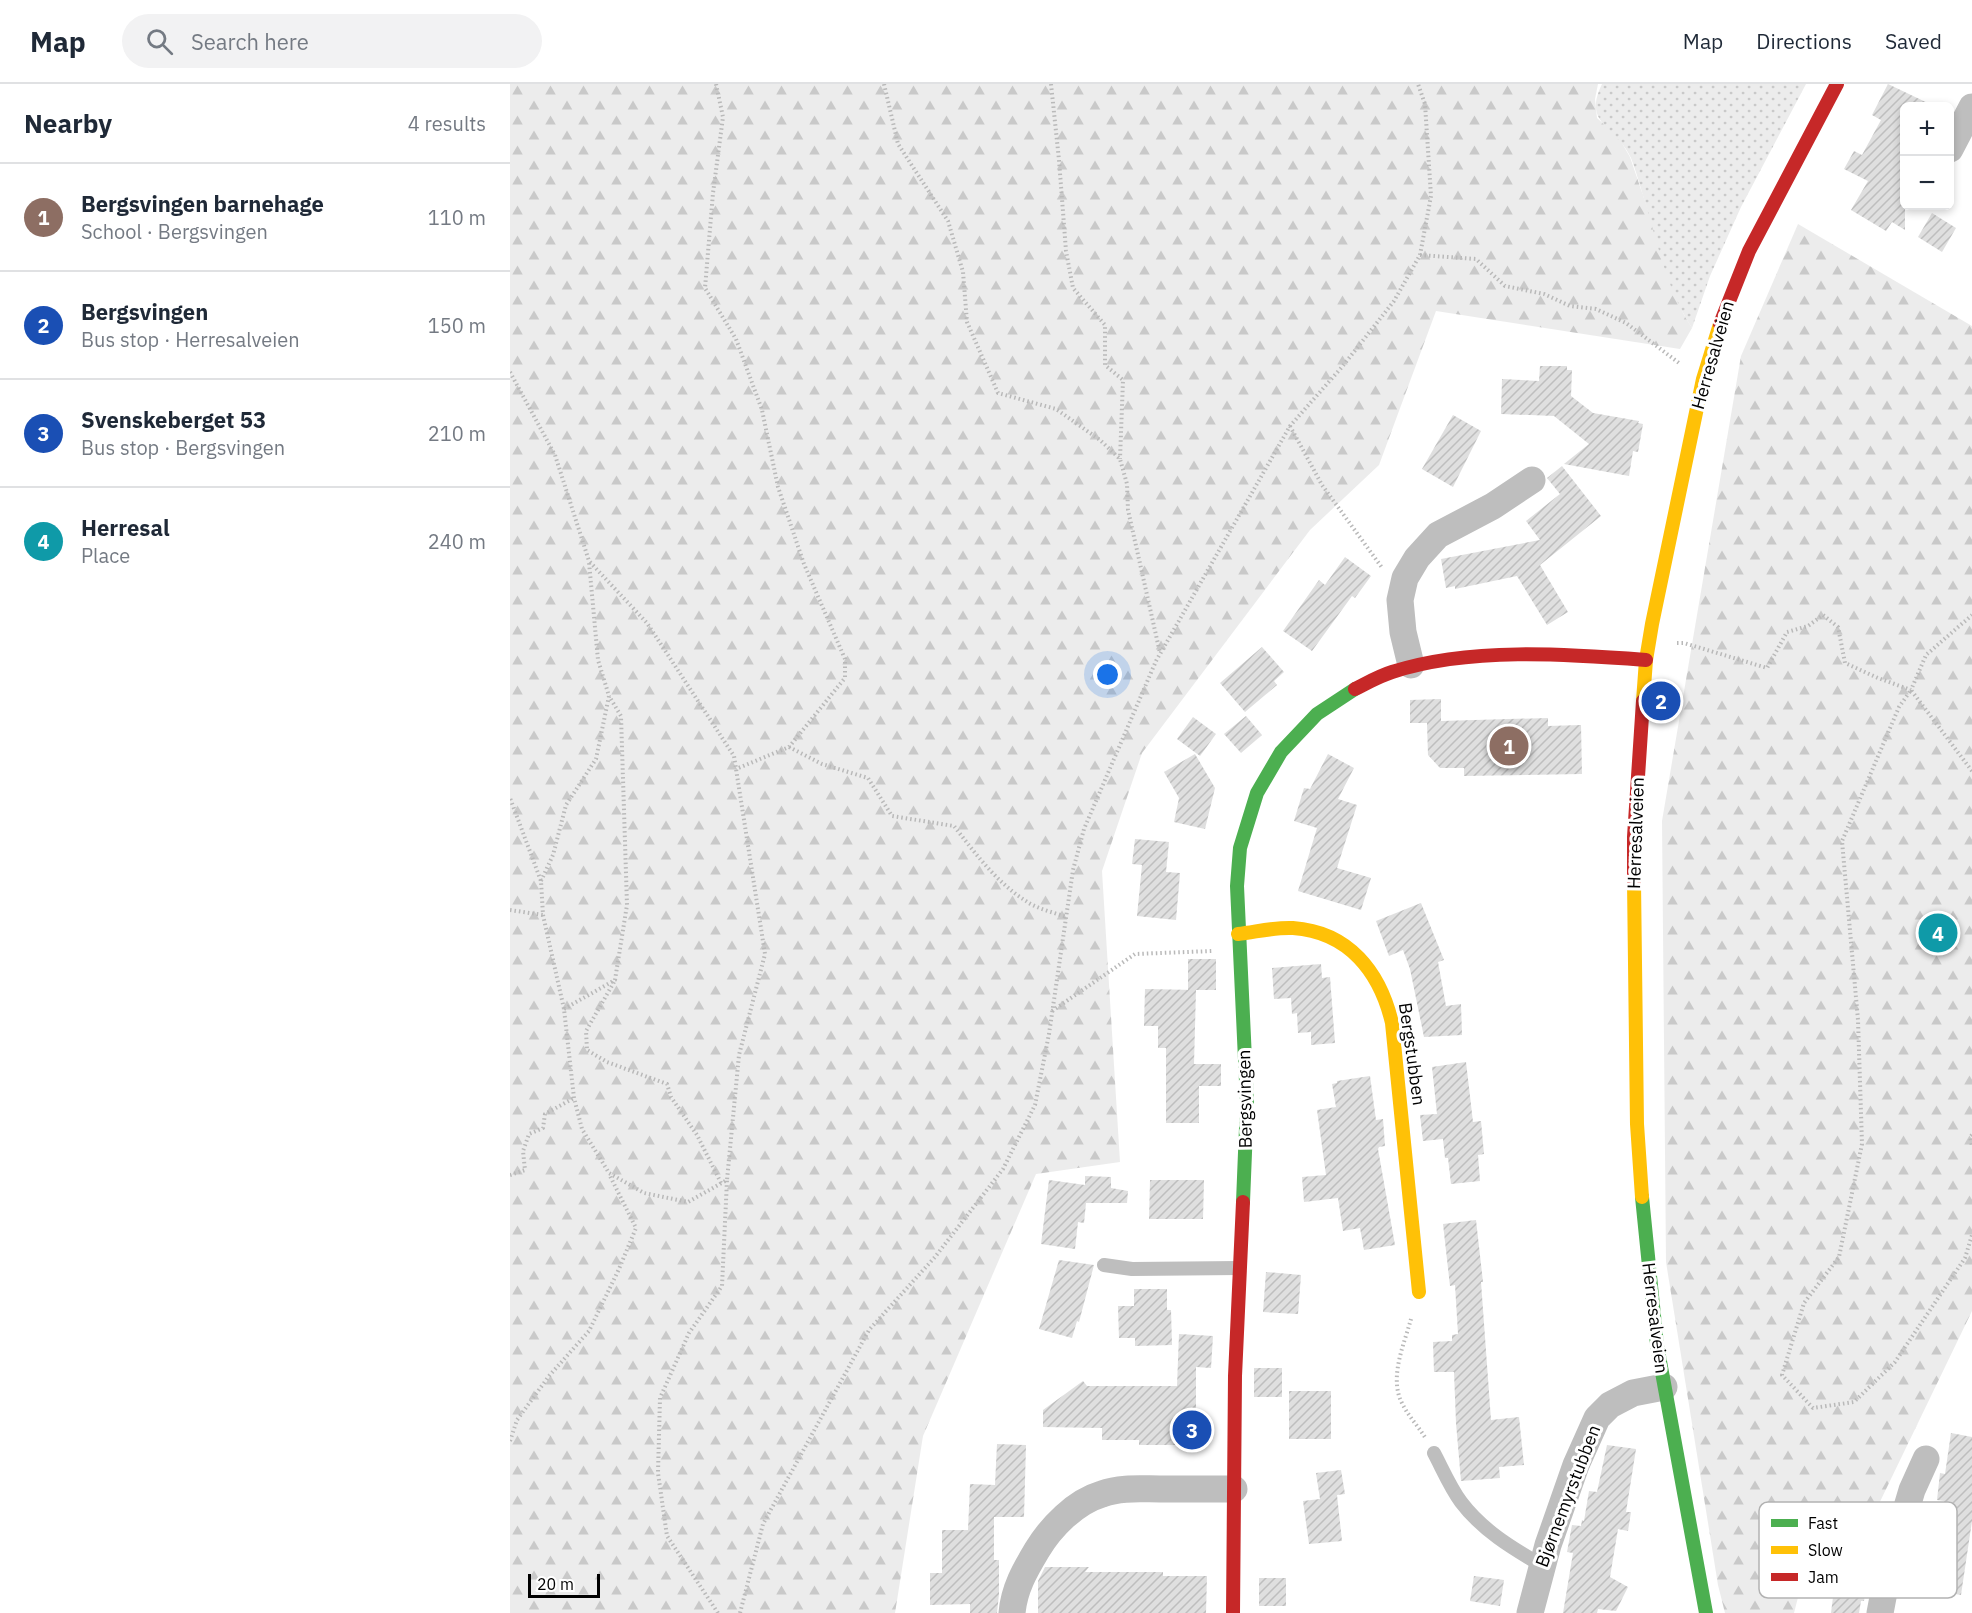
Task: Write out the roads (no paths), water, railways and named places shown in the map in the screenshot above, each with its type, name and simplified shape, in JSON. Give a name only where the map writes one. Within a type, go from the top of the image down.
[{"type":"street","name":"Herresalveien","points":[[1706,1613],[1657,1345],[1644,1225],[1637,1124],[1634,837],[1646,660],[1676,501],[1713,342],[1749,251],[1837,84]]},
{"type":"street","points":[[1954,141],[1972,107]]},
{"type":"street","points":[[1411,666],[1403,632],[1400,600],[1405,578],[1417,558],[1438,535],[1493,506],[1532,480]]},
{"type":"street","name":"Bergsvingen","points":[[1233,1613],[1235,1376],[1248,1103],[1237,886],[1240,848],[1257,793],[1281,752],[1317,714],[1346,693],[1371,680],[1411,666],[1437,660],[1481,656],[1581,655],[1646,660]]},
{"type":"street","name":"Bergstubben","points":[[1238,934],[1294,928],[1327,935],[1352,951],[1376,977],[1389,1004],[1392,1023],[1419,1292]]},
{"type":"street","name":"Bjørnemyrstubben","points":[[1530,1613],[1541,1565],[1576,1465],[1597,1418],[1610,1405],[1633,1392],[1664,1387]]},
{"type":"street","points":[[1908,1502],[1926,1459]]},
{"type":"street","points":[[1012,1613],[1022,1575],[1043,1541],[1059,1522],[1080,1505],[1100,1494],[1123,1489],[1234,1489]]},
{"type":"street","points":[[1880,1613],[1883,1598]]},
{"type":"lane","points":[[1104,1265],[1132,1269],[1239,1268]]},
{"type":"lane","points":[[1434,1454],[1461,1502],[1480,1523],[1513,1549],[1541,1565]]},
{"type":"place","name":"Bergsvingen","points":[[1661,701]]},
{"type":"place","name":"Bergsvingen barnehage","points":[[1509,746]]},
{"type":"place","name":"Herresal","points":[[1938,933]]},
{"type":"place","name":"Svenskeberget 53","points":[[1192,1430]]}]
